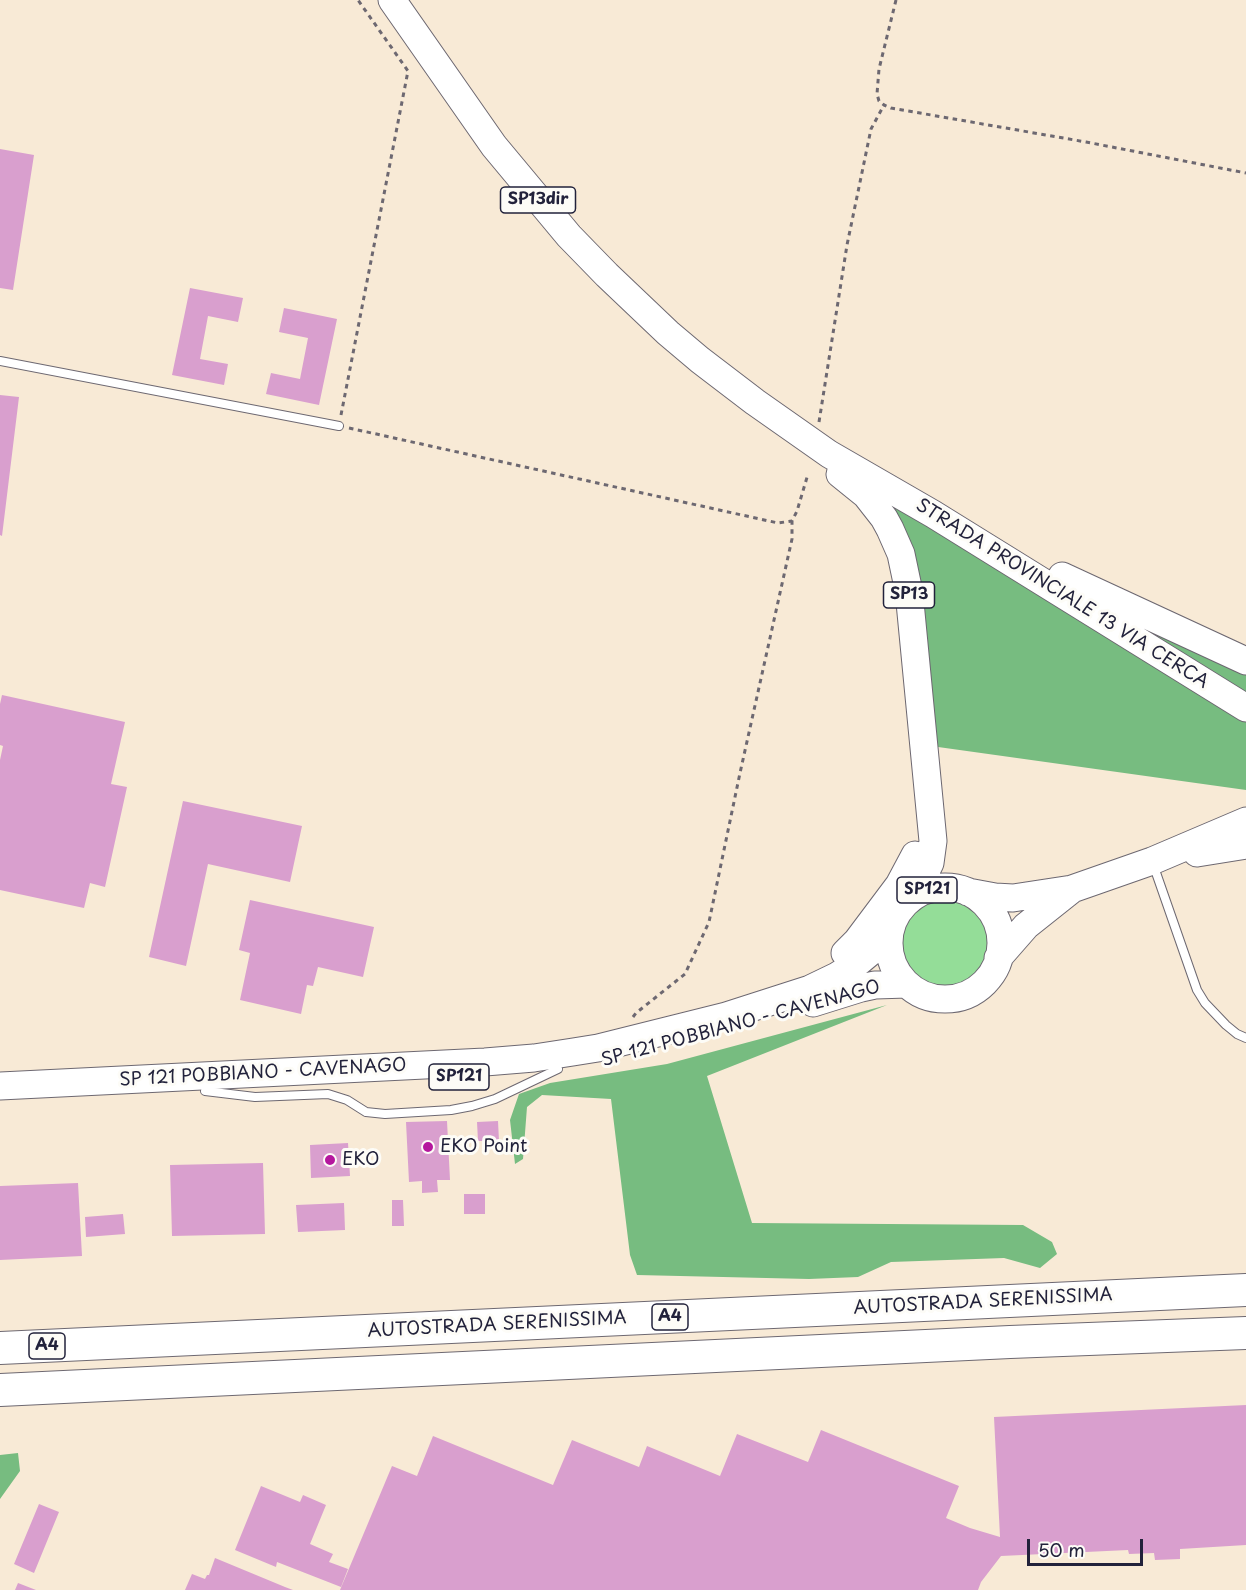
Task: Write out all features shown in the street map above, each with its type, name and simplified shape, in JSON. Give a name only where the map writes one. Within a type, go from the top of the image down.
[{"type":"highway","name":"AUTOSTRADA SERENISSIMA","points":[[0,1348],[1246,1290]]},
{"type":"highway","points":[[0,1331],[94,1343]]},
{"type":"highway","points":[[0,1390],[1246,1333]]},
{"type":"highway","points":[[1010,1342],[1069,1357],[1246,1352]]},
{"type":"main road","name":"SP13dir","points":[[392,0],[494,146],[569,236],[607,275],[668,333],[755,402],[829,454],[878,482]]},
{"type":"main road","name":"SP13","points":[[716,372],[737,401],[751,414],[859,488],[890,529],[901,554],[909,592],[932,827],[932,848],[928,866],[913,897]]},
{"type":"main road","points":[[878,482],[929,504],[1065,578],[1246,661]]},
{"type":"main road","name":"STRADA PROVINCIALE 13 VIA CERCA","points":[[878,482],[1246,708]]},
{"type":"main road","name":"SP13","points":[[700,1023],[723,1011],[780,991],[819,972],[842,955],[857,940],[899,885],[915,855],[921,830],[920,793],[923,747]]},
{"type":"main road","name":"SP 121 POBBIANO - CAVENAGO","points":[[0,1086],[485,1062],[547,1056],[618,1043],[765,1004],[828,981],[868,954],[891,928],[900,910],[913,897],[926,891],[950,888],[995,897],[1013,898],[1072,889],[1152,861],[1246,821]]},
{"type":"main road","points":[[1152,861],[1246,845]]},
{"type":"main road","name":"SP 121 POBBIANO - CAVENAGO","points":[[891,928],[889,946],[891,960],[907,984],[931,997],[947,999],[962,996],[972,992],[986,980],[998,958],[1026,926],[1072,889]]},
{"type":"main road","name":"SP121","points":[[963,891],[981,901],[994,917],[1000,936],[998,958]]},
{"type":"main road","name":"SP 121 POBBIANO - CAVENAGO","points":[[0,1101],[498,1075],[558,1069],[631,1056],[726,1031],[861,988],[884,984],[907,984]]},
{"type":"lane","points":[[0,361],[339,426]]},
{"type":"lane","points":[[1152,861],[1197,990],[1216,1015],[1237,1034],[1246,1038]]},
{"type":"path","points":[[358,0],[408,71],[339,426],[777,523],[792,521]]},
{"type":"path","points":[[896,0],[879,69],[877,94],[879,101],[884,105],[1246,173]]},
{"type":"path","points":[[817,431],[847,245],[861,175],[871,129],[884,105]]},
{"type":"path","points":[[618,1043],[636,1012],[685,974],[709,922],[792,539],[792,521],[797,512],[808,474]]},
{"type":"green space","points":[[881,496],[1246,666],[1246,790],[931,746]]},
{"type":"green space","points":[[944,900],[961,903],[976,913],[986,928],[989,945],[986,962],[976,977],[961,987],[944,990],[927,987],[912,977],[902,962],[899,945],[902,928],[912,913],[927,903]]},
{"type":"green space","points":[[887,1005],[707,1076],[752,1223],[1023,1225],[1052,1242],[1057,1254],[1040,1268],[1004,1258],[891,1262],[858,1277],[809,1279],[637,1275],[630,1255],[611,1099],[542,1095],[527,1107],[523,1159],[515,1164],[510,1120],[519,1094],[550,1083],[667,1064]]},
{"type":"green space","points":[[18,1453],[20,1471],[0,1499],[0,1455]]},
{"type":"building","points":[[0,149],[34,155],[13,290],[0,288]]},
{"type":"building","points":[[190,288],[243,298],[238,322],[208,316],[200,359],[228,364],[224,385],[172,375]]},
{"type":"building","points":[[284,308],[337,319],[319,405],[266,394],[271,373],[300,379],[308,338],[279,332]]},
{"type":"building","points":[[0,395],[19,397],[2,536],[0,535]]},
{"type":"building","points":[[2,695],[125,722],[111,784],[127,787],[105,887],[90,883],[84,908],[0,890],[0,760],[3,746],[0,745],[0,704]]},
{"type":"building","points":[[183,801],[302,826],[290,882],[208,864],[186,966],[149,957]]},
{"type":"building","points":[[250,900],[374,927],[363,977],[318,967],[313,986],[307,985],[301,1014],[240,1000],[250,953],[239,950]]},
{"type":"building","points":[[447,1121],[450,1180],[437,1180],[438,1192],[422,1193],[422,1181],[409,1182],[406,1122]]},
{"type":"building","points":[[498,1121],[499,1141],[478,1141],[477,1122]]},
{"type":"building","points":[[348,1143],[350,1176],[311,1178],[310,1145]]},
{"type":"building","points":[[263,1163],[265,1234],[172,1236],[170,1165]]},
{"type":"building","points":[[78,1183],[82,1256],[0,1260],[0,1186]]},
{"type":"building","points":[[464,1194],[485,1194],[485,1214],[464,1214]]},
{"type":"building","points":[[392,1200],[403,1200],[404,1226],[392,1226]]},
{"type":"building","points":[[344,1203],[345,1230],[298,1232],[296,1205]]},
{"type":"building","points":[[123,1214],[125,1234],[86,1237],[85,1217]]},
{"type":"building","points":[[1246,1405],[1246,1545],[1180,1549],[1180,1559],[1155,1560],[1154,1553],[1129,1554],[1128,1550],[1001,1556],[981,1582],[978,1590],[340,1590],[392,1466],[417,1476],[433,1436],[553,1485],[572,1440],[639,1467],[647,1446],[720,1476],[737,1434],[808,1462],[821,1430],[959,1486],[946,1518],[1000,1537],[994,1417]]},
{"type":"building","points":[[261,1486],[300,1502],[303,1495],[326,1505],[310,1544],[333,1554],[329,1562],[348,1569],[341,1587],[277,1562],[276,1567],[235,1550]]},
{"type":"building","points":[[39,1504],[59,1512],[34,1573],[14,1564]]},
{"type":"building","points":[[215,1558],[293,1590],[185,1590],[192,1574],[205,1579],[209,1575]]},
{"type":"building","points":[[18,1583],[36,1590],[15,1590]]},
{"type":"place","name":"EKO Point","points":[[428,1147]]},
{"type":"place","name":"EKO","points":[[330,1160]]}]
